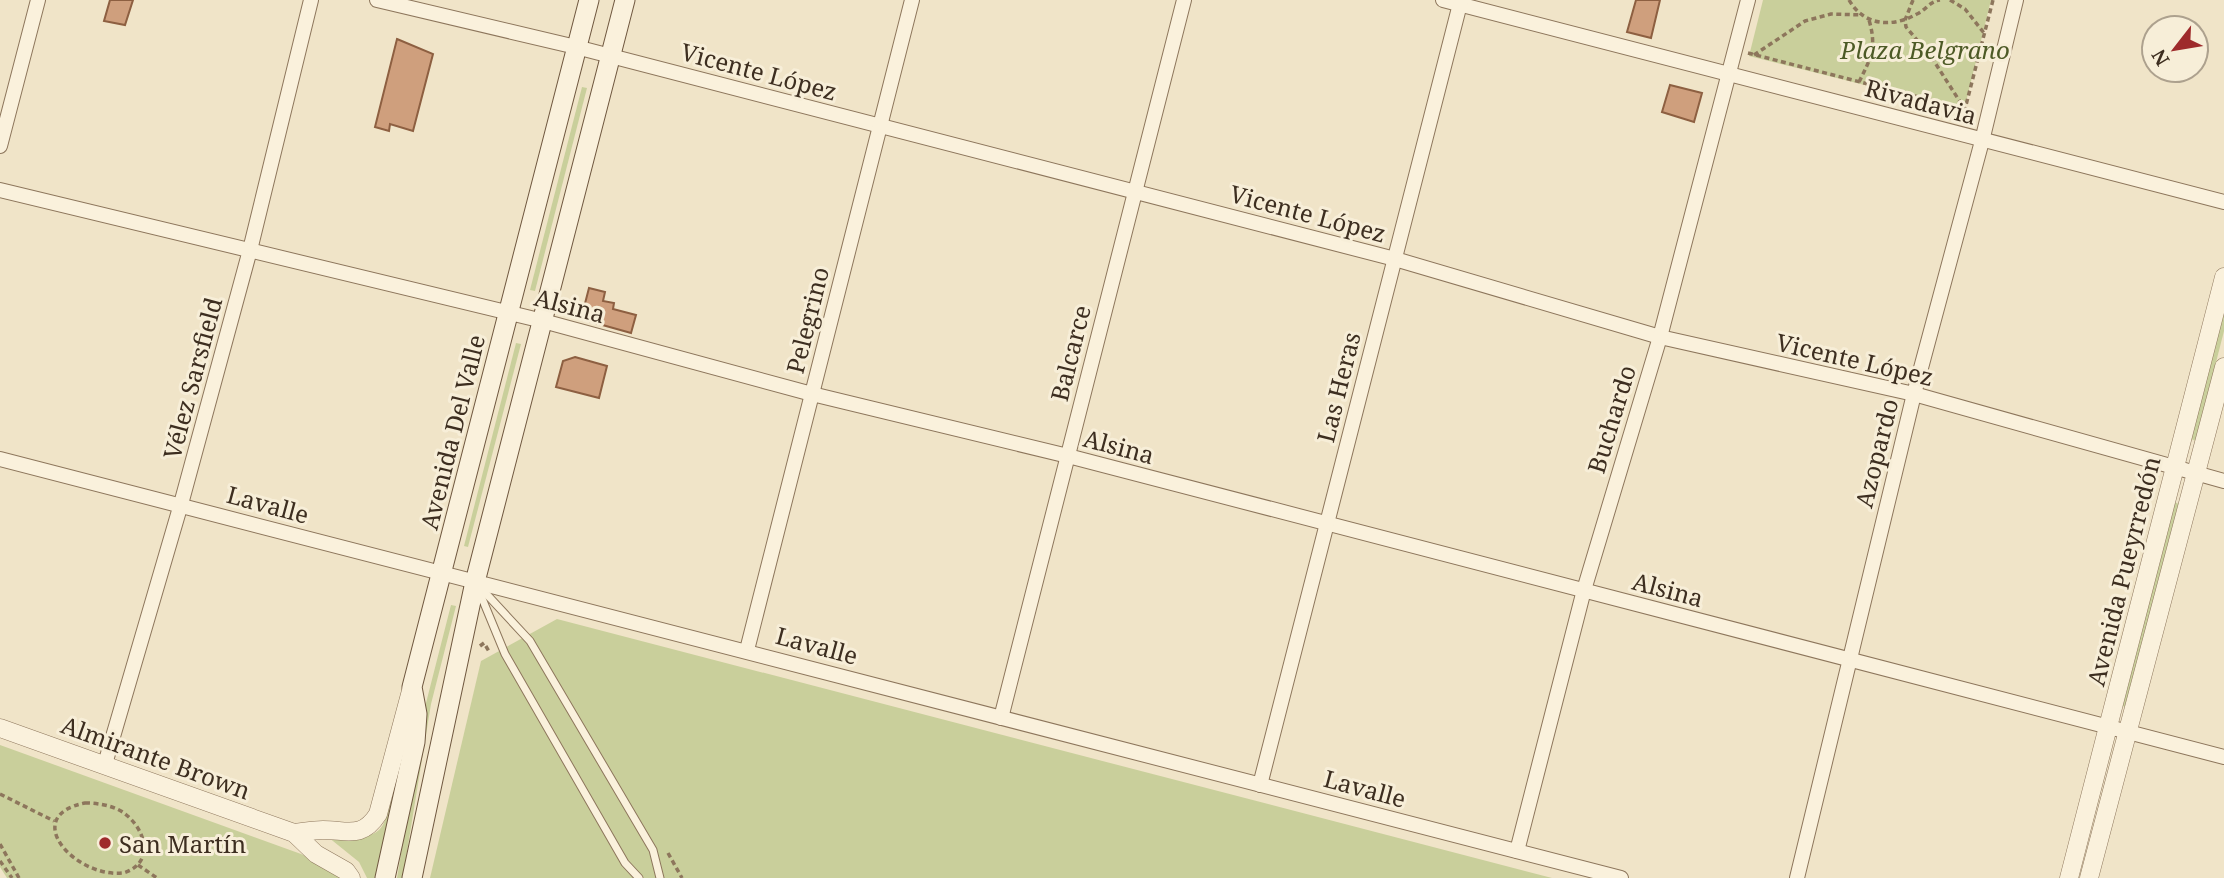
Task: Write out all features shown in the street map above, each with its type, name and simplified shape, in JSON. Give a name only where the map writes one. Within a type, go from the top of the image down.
[{"type":"main road","name":"Avenida Del Valle","points":[[385,878],[415,742],[417,714],[412,687],[589,0]]},
{"type":"main road","points":[[412,878],[475,582],[625,0]]},
{"type":"street","points":[[0,146],[38,0]]},
{"type":"street","name":"Vélez Sarsfield","points":[[105,764],[181,504],[250,250],[311,0]]},
{"type":"street","name":"Vicente López","points":[[377,0],[576,47],[1395,259],[1660,337],[1914,394],[2224,481]]},
{"type":"street","name":"Pelegrino","points":[[747,650],[912,0]]},
{"type":"street","name":"Balcarce","points":[[1001,718],[1184,0]]},
{"type":"street","name":"Rivadavia","points":[[1443,0],[1461,2],[1982,141],[2224,202]]},
{"type":"street","name":"Buchardo","points":[[1517,851],[1584,590],[1660,337],[1748,0]]},
{"type":"street","name":"Azopardo","points":[[1797,878],[1914,394],[1982,141],[2016,0]]},
{"type":"street","name":"Las Heras","points":[[1260,785],[1461,2]]},
{"type":"street","name":"Alsina","points":[[0,190],[508,312],[812,394],[1068,456],[2224,757]]},
{"type":"street","name":"Avenida Pueyrredón","points":[[2069,878],[2224,277]]},
{"type":"street","name":"Avenida Pueyrredón","points":[[2090,878],[2224,367]]},
{"type":"street","name":"Lavalle","points":[[0,459],[1621,878]]},
{"type":"street","points":[[294,834],[321,830],[356,832],[373,822],[378,814],[412,687]]},
{"type":"street","name":"Almirante Brown","points":[[0,728],[294,834]]},
{"type":"street","points":[[294,834],[316,854],[346,871],[351,878]]},
{"type":"lane","points":[[475,582],[505,654],[625,863],[639,878]]},
{"type":"lane","points":[[475,582],[530,641],[653,850],[660,878]]},
{"type":"path","points":[[1849,0],[1854,8],[1869,20],[1888,24],[1905,20],[1920,13],[1934,1],[1940,0]]},
{"type":"path","points":[[1913,0],[1905,20],[1910,34],[1932,58],[1965,109]]},
{"type":"path","points":[[1950,0],[1965,9],[1984,33]]},
{"type":"path","points":[[1965,109],[1993,0]]},
{"type":"path","points":[[1754,55],[1805,22],[1831,14],[1863,15]]},
{"type":"path","points":[[1859,82],[1871,56],[1874,39],[1869,20]]},
{"type":"path","points":[[1748,53],[1965,109]]},
{"type":"path","points":[[0,794],[55,821]]},
{"type":"path","points":[[85,803],[106,805],[121,811],[136,824],[143,837],[146,852],[138,865],[115,875],[96,874],[80,867],[63,852],[54,833],[55,821],[67,810],[85,803]]},
{"type":"path","points":[[0,844],[19,878]]},
{"type":"path","points":[[0,861],[12,878]]},
{"type":"path","points":[[138,865],[157,878]]},
{"type":"green space","name":"Plaza Belgrano","points":[[1763,0],[1991,0],[1964,110],[1749,56]]},
{"type":"green space","points":[[582,87],[587,88],[535,291],[530,290]]},
{"type":"green space","points":[[2224,312],[2224,331],[2196,441],[2191,439]]},
{"type":"green space","points":[[516,343],[521,344],[468,547],[464,546]]},
{"type":"green space","points":[[2174,502],[2179,504],[2127,707],[2122,706]]},
{"type":"green space","points":[[451,605],[456,606],[431,704],[404,870],[402,878],[397,878],[426,703]]},
{"type":"green space","points":[[557,619],[1552,878],[430,878],[481,661]]},
{"type":"green space","points":[[0,745],[301,854],[339,872],[343,878],[7,878],[0,867]]},
{"type":"green space","points":[[396,779],[400,781],[379,878],[367,878],[359,862],[328,837],[362,836],[379,830],[388,812]]},
{"type":"building","points":[[110,0],[133,0],[125,25],[104,21]]},
{"type":"building","points":[[1636,0],[1660,0],[1651,38],[1627,32]]},
{"type":"building","points":[[397,39],[433,54],[413,131],[390,124],[389,131],[375,127]]},
{"type":"building","points":[[1670,85],[1702,93],[1694,122],[1662,112]]},
{"type":"building","points":[[589,288],[605,292],[603,301],[614,303],[613,309],[636,315],[631,333],[581,319]]},
{"type":"building","points":[[575,357],[607,366],[599,398],[556,387],[563,361]]},
{"type":"place","name":"San Martín","points":[[105,843]]}]
